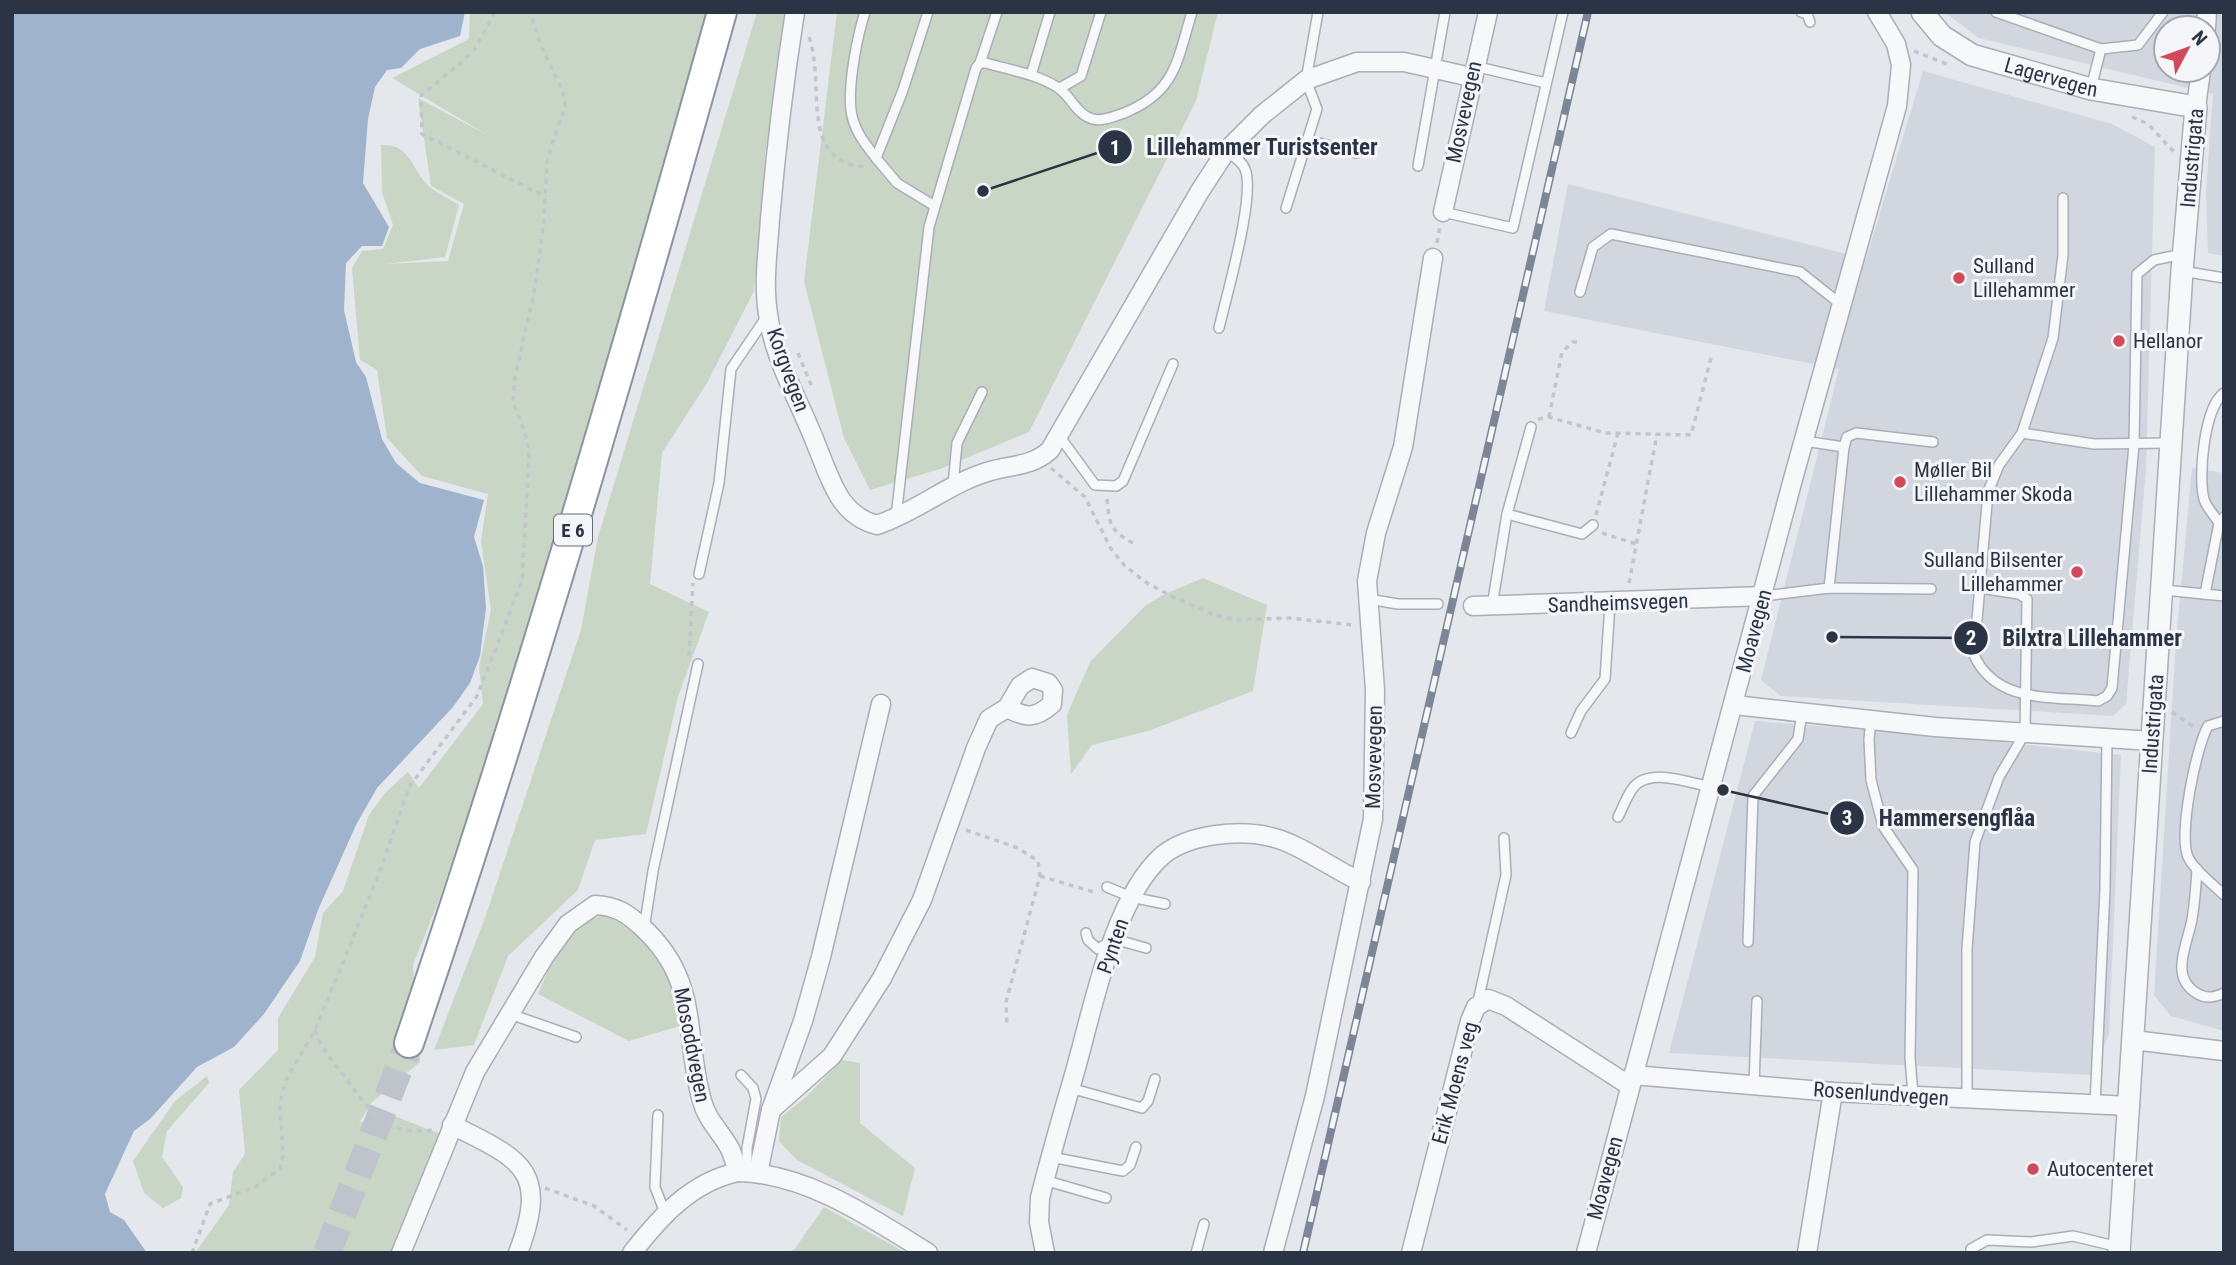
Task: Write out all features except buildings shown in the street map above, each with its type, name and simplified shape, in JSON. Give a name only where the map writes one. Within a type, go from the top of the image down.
[{"type":"highway","name":"E 6","points":[[409,1044],[478,840],[566,554],[722,12]]},
{"type":"street","name":"Korgvegen","points":[[795,12],[777,124],[766,266],[768,315],[780,359],[843,504],[863,522],[877,525],[896,519],[953,485],[984,473],[1040,459]]},
{"type":"street","name":"Mosvevegen","points":[[1443,212],[1472,71],[1488,12]]},
{"type":"street","name":"Moavegen","points":[[1586,1253],[1804,441],[1898,106],[1901,65],[1896,44],[1877,12]]},
{"type":"street","name":"Lagervegen","points":[[1922,12],[1942,36],[1972,55],[2091,89],[2196,107]]},
{"type":"street","points":[[1040,459],[1060,437],[1226,150],[1262,116],[1306,80],[1357,62],[1404,62],[1433,68],[1472,71]]},
{"type":"street","name":"Industrigata","points":[[2119,1250],[2164,590],[2183,262],[2199,84]]},
{"type":"street","name":"Mosvevegen","points":[[1273,1253],[1315,1096],[1373,820],[1375,690],[1369,627],[1368,570],[1376,533],[1403,447],[1433,258]]},
{"type":"street","name":"Sandheimsvegen","points":[[1473,606],[1764,596]]},
{"type":"street","points":[[747,1173],[803,1021],[821,957],[881,704]]},
{"type":"street","points":[[1734,705],[1871,720],[2152,741]]},
{"type":"street","points":[[771,1110],[832,1056],[882,978],[922,900],[950,825],[961,786],[989,719],[1007,708]]},
{"type":"street","name":"Pynten","points":[[1045,1253],[1038,1222],[1044,1180],[1114,939],[1141,880],[1164,854],[1192,841],[1216,835],[1253,834],[1282,840],[1361,882]]},
{"type":"street","name":"Mosoddvegen","points":[[401,1253],[475,1072],[544,957],[568,924],[595,905],[626,913],[668,957],[684,990],[702,1101],[710,1122],[747,1173]]},
{"type":"street","name":"Erik Moens veg","points":[[1411,1253],[1470,1021],[1476,1007],[1488,999],[1506,1006],[1631,1081]]},
{"type":"street","points":[[2133,1040],[2224,1051]]},
{"type":"street","name":"Rosenlundvegen","points":[[1631,1081],[1754,1085],[1967,1100],[2130,1106]]},
{"type":"street","points":[[1807,1253],[1833,1092]]},
{"type":"street","points":[[452,1125],[490,1144],[514,1160],[532,1189],[531,1216],[518,1253]]},
{"type":"street","points":[[636,1247],[665,1213],[703,1185],[747,1173],[782,1179],[831,1198],[928,1253]]},
{"type":"lane","points":[[865,12],[854,65],[851,110],[859,135],[897,183],[933,205]]},
{"type":"lane","points":[[876,158],[903,90],[928,12]]},
{"type":"lane","points":[[896,519],[933,205],[957,134],[972,77],[980,63],[997,12]]},
{"type":"lane","points":[[1031,75],[1050,12]]},
{"type":"lane","points":[[1060,89],[1082,76],[1101,12]]},
{"type":"lane","points":[[980,63],[1031,75],[1060,89],[1080,112],[1094,120],[1107,119],[1140,106],[1164,88],[1173,72],[1192,12]]},
{"type":"lane","points":[[1286,208],[1317,108],[1306,80],[1318,12]]},
{"type":"lane","points":[[1418,166],[1433,68],[1445,12]]},
{"type":"lane","points":[[1443,212],[1513,228],[1563,12]]},
{"type":"lane","points":[[1801,12],[1807,14],[1810,22]]},
{"type":"lane","points":[[1996,12],[2101,48],[2138,45],[2163,12]]},
{"type":"lane","points":[[2091,89],[2101,48]]},
{"type":"lane","points":[[1472,71],[1546,83]]},
{"type":"lane","points":[[1308,140],[1356,153]]},
{"type":"lane","points":[[1219,328],[1246,204],[1248,179],[1240,161],[1226,150]]},
{"type":"lane","points":[[2063,198],[2063,255],[2053,338],[2022,433],[1999,465],[1988,492],[1974,655],[1981,671],[2010,692],[2098,701],[2107,696],[2112,688],[2134,445],[2137,274],[2154,260],[2183,262],[2224,278]]},
{"type":"lane","points":[[1580,292],[1593,247],[1611,234],[1800,272],[1843,306]]},
{"type":"lane","points":[[699,574],[719,484],[731,369],[768,315]]},
{"type":"lane","points":[[1060,437],[1087,478],[1095,485],[1116,486],[1123,481],[1173,364]]},
{"type":"lane","points":[[953,485],[957,443],[982,392]]},
{"type":"lane","points":[[2205,594],[2221,520],[2204,499],[2205,431],[2212,404],[2224,393]]},
{"type":"lane","points":[[1492,606],[1507,514],[1531,427]]},
{"type":"lane","points":[[1829,588],[1847,437],[1856,433],[1933,442]]},
{"type":"lane","points":[[2022,433],[2094,443],[2173,443]]},
{"type":"lane","points":[[1804,441],[1844,447]]},
{"type":"lane","points":[[1507,514],[1581,534],[1592,527]]},
{"type":"lane","points":[[1764,596],[1829,588],[1931,589]]},
{"type":"lane","points":[[1967,1100],[1967,949],[1976,838],[1999,777],[2025,733],[2023,694],[2026,599],[2019,594],[1980,588]]},
{"type":"lane","points":[[2164,590],[2224,596]]},
{"type":"lane","points":[[1368,599],[1398,604],[1438,604]]},
{"type":"lane","points":[[1571,733],[1581,710],[1605,678],[1618,603]]},
{"type":"lane","points":[[644,929],[653,871],[697,669]]},
{"type":"lane","points":[[1748,942],[1753,796],[1798,739],[1802,713]]},
{"type":"lane","points":[[1871,720],[1868,739],[1871,780],[1883,826],[1913,870],[1910,1058],[1913,1096]]},
{"type":"lane","points":[[2224,721],[2208,726],[2194,759],[2185,843],[2188,858],[2224,895]]},
{"type":"lane","points":[[2095,1105],[2105,889],[2107,738]]},
{"type":"lane","points":[[1618,817],[1636,784],[1642,781],[1668,778],[1711,787]]},
{"type":"lane","points":[[1476,1007],[1506,875],[1504,838]]},
{"type":"lane","points":[[2197,869],[2192,921],[2181,968],[2190,989],[2201,996],[2212,998],[2224,993]]},
{"type":"lane","points":[[1107,887],[1130,900],[1165,904]]},
{"type":"lane","points":[[1086,933],[1088,940],[1098,949],[1114,939],[1146,948]]},
{"type":"lane","points":[[1754,1085],[1757,1000]]},
{"type":"lane","points":[[510,1014],[576,1037]]},
{"type":"lane","points":[[741,1075],[753,1088],[756,1099],[747,1148],[747,1173]]},
{"type":"lane","points":[[1070,1088],[1142,1108],[1148,1101],[1155,1079]]},
{"type":"lane","points":[[657,1115],[655,1187],[665,1213]]},
{"type":"lane","points":[[1051,1157],[1123,1171],[1130,1165],[1136,1147]]},
{"type":"lane","points":[[1044,1180],[1106,1198]]},
{"type":"lane","points":[[1196,1253],[1204,1224]]},
{"type":"lane","points":[[1971,1253],[1971,1249],[1986,1240],[2031,1242],[2073,1236],[2119,1250]]},
{"type":"path","points":[[495,12],[473,52],[421,96],[422,134],[546,197]]},
{"type":"path","points":[[191,1253],[210,1204],[255,1187],[280,1169],[283,1155],[279,1121],[281,1092],[315,1030],[367,905],[409,787],[477,696],[519,593],[524,560],[529,469],[528,442],[515,408],[513,382],[535,288],[546,197],[547,161],[565,102],[530,12]]},
{"type":"path","points":[[806,48],[808,35],[816,57],[818,121],[825,146],[836,160],[851,166],[884,167]]},
{"type":"path","points":[[1896,44],[1957,67],[1972,55]]},
{"type":"path","points":[[1433,258],[1443,212]]},
{"type":"path","points":[[1549,417],[1562,352],[1573,342],[1580,342]]},
{"type":"path","points":[[797,349],[814,391]]},
{"type":"path","points":[[1531,427],[1540,417],[1549,417],[1605,433],[1691,435],[1712,358]]},
{"type":"path","points":[[1618,433],[1592,527],[1636,544]]},
{"type":"path","points":[[1618,603],[1636,544],[1657,434]]},
{"type":"path","points":[[1040,459],[1085,497],[1111,549],[1125,566],[1147,583],[1175,598],[1215,615],[1237,620],[1289,618],[1369,627]]},
{"type":"path","points":[[1103,487],[1108,500],[1107,518],[1113,528],[1133,543]]},
{"type":"path","points":[[697,669],[689,658],[693,583],[699,574]]},
{"type":"path","points":[[2167,709],[2203,736]]},
{"type":"path","points":[[950,825],[1018,848],[1038,861],[1040,876],[1006,1002],[1007,1027]]},
{"type":"path","points":[[1040,876],[1130,900]]},
{"type":"path","points":[[315,1030],[318,1040],[373,1116],[408,1132],[452,1125]]},
{"type":"path","points":[[532,1189],[545,1188],[594,1206],[636,1247]]},
{"type":"shaded area","points":[[1944,12],[2224,12],[2224,256],[2208,253],[2206,191],[2213,94],[2171,84],[2222,84],[2222,14],[2152,14],[2152,79],[1979,38]]},
{"type":"shaded area","points":[[1923,71],[2112,124],[2155,147],[2146,468],[2126,704],[2113,716],[1781,696],[1761,680],[1839,369],[1544,311],[1568,184],[1866,259]]},
{"type":"shaded area","points":[[2192,468],[2224,473],[2224,1031],[2171,1016],[2154,995],[2176,641]]},
{"type":"shaded area","points":[[1755,721],[1955,737],[2121,755],[2109,1034],[2092,1075],[1669,1053]]},
{"type":"green space","points":[[470,12],[709,12],[513,680],[439,900],[413,965],[420,1062],[372,1102],[359,1123],[387,1113],[440,1134],[394,1253],[195,1253],[229,1205],[233,1172],[245,1154],[239,1090],[278,1050],[278,1018],[315,957],[323,913],[343,891],[369,815],[386,792],[408,772],[419,788],[483,704],[479,667],[491,610],[481,541],[488,494],[422,476],[387,438],[377,370],[360,360],[352,268],[362,251],[383,249],[393,225],[382,192],[381,145],[399,148],[430,187],[459,205],[445,257],[385,264],[448,261],[464,204],[431,186],[418,98],[489,136],[392,78],[469,39]]},
{"type":"green space","points":[[757,12],[788,12],[766,148],[754,291],[707,383],[662,453],[650,584],[709,612],[678,697],[646,834],[595,840],[578,890],[508,956],[474,1045],[434,1050],[485,918],[581,630],[598,537]]},
{"type":"green space","points":[[837,12],[1218,12],[1196,101],[1029,432],[940,469],[870,490],[844,438],[804,281]]},
{"type":"green space","points":[[1203,578],[1267,605],[1253,691],[1148,731],[1092,745],[1071,774],[1067,715],[1090,662],[1145,606]]},
{"type":"green space","points":[[610,913],[638,937],[658,961],[673,990],[683,1025],[629,1041],[538,994],[556,953],[571,933],[594,918]]},
{"type":"green space","points":[[842,1060],[860,1063],[860,1123],[915,1168],[903,1216],[797,1160],[779,1141],[781,1117],[805,1098]]},
{"type":"green space","points":[[207,1076],[209,1083],[167,1131],[162,1157],[183,1187],[181,1198],[163,1208],[144,1193],[133,1161],[175,1101]]},
{"type":"green space","points":[[824,1207],[906,1253],[782,1253],[794,1250]]},
{"type":"water","points":[[12,12],[465,12],[460,36],[420,49],[401,68],[387,70],[375,87],[368,119],[363,183],[389,227],[382,246],[362,246],[346,263],[344,310],[356,362],[366,377],[382,439],[396,463],[420,483],[484,500],[474,537],[483,566],[486,608],[480,656],[470,683],[453,707],[377,788],[356,825],[318,910],[300,961],[264,1014],[234,1047],[197,1067],[150,1119],[134,1131],[105,1194],[110,1212],[124,1220],[147,1253],[12,1253]]},
{"type":"tunnel","points":[[327,1253],[409,1043]]},
{"type":"railway","points":[[1303,1253],[1588,12]]},
{"type":"place","name":"Lillehammer Turistsenter","points":[[983,191]]},
{"type":"place","name":"Sulland Lillehammer","points":[[1959,278]]},
{"type":"place","name":"Hellanor","points":[[2119,341]]},
{"type":"place","name":"Møller Bil Lillehammer Skoda","points":[[1900,482]]},
{"type":"place","name":"Sulland Bilsenter Lillehammer","points":[[2077,572]]},
{"type":"place","name":"Bilxtra Lillehammer","points":[[1832,637]]},
{"type":"place","name":"Hammersengflåa","points":[[1723,790]]},
{"type":"place","name":"Autocenteret","points":[[2033,1169]]}]
